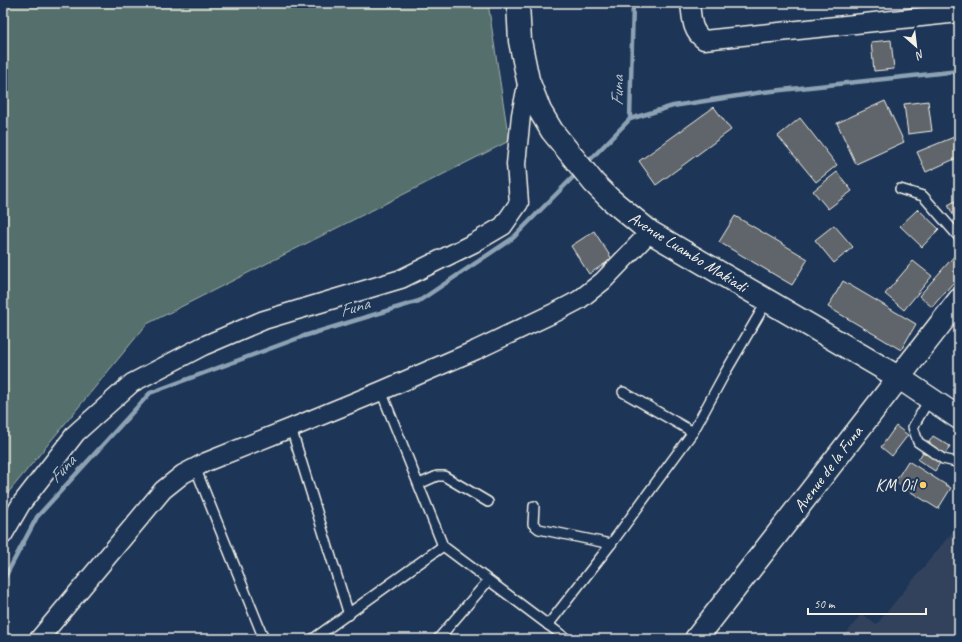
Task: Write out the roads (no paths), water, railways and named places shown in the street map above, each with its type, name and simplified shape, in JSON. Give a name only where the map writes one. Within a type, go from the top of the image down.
[{"type":"main road","name":"Avenue Luambo Makiadi","points":[[518,3],[520,41],[528,80],[540,111],[558,140],[594,183],[624,212],[650,232],[898,377],[959,418]]},
{"type":"main road","name":"Avenue de la Funa","points":[[696,639],[959,300]]},
{"type":"street","points":[[690,3],[693,26],[697,35],[704,40],[959,13]]},
{"type":"street","points":[[3,534],[21,504],[76,433],[132,383],[203,346],[264,320],[401,279],[474,243],[503,226],[520,204],[516,164],[521,115],[528,80]]},
{"type":"street","points":[[39,639],[163,490],[183,474],[206,462],[381,391],[476,350],[558,311],[579,300],[603,281],[650,232]]},
{"type":"lane","points":[[900,189],[923,196],[959,237]]},
{"type":"lane","points":[[548,625],[611,544],[693,432],[767,301]]},
{"type":"lane","points":[[381,391],[443,546],[567,639]]},
{"type":"lane","points":[[622,392],[693,432]]},
{"type":"lane","points":[[930,398],[913,427],[918,442],[942,459],[956,462],[959,461]]},
{"type":"lane","points":[[291,428],[349,615]]},
{"type":"lane","points":[[195,467],[264,639]]},
{"type":"lane","points":[[419,484],[438,476],[444,476],[488,502]]},
{"type":"lane","points":[[534,506],[533,524],[539,529],[611,544]]},
{"type":"lane","points":[[314,639],[443,546]]},
{"type":"lane","points":[[438,639],[488,581]]},
{"type":"waterway","name":"Funa","points":[[586,164],[630,119],[633,3]]},
{"type":"waterway","points":[[630,119],[673,106],[763,92],[959,71]]},
{"type":"waterway","name":"Funa","points":[[3,581],[37,517],[150,393],[304,336],[419,301],[513,238],[578,172]]},
{"type":"place","name":"KM Oil","points":[[923,485]]}]
